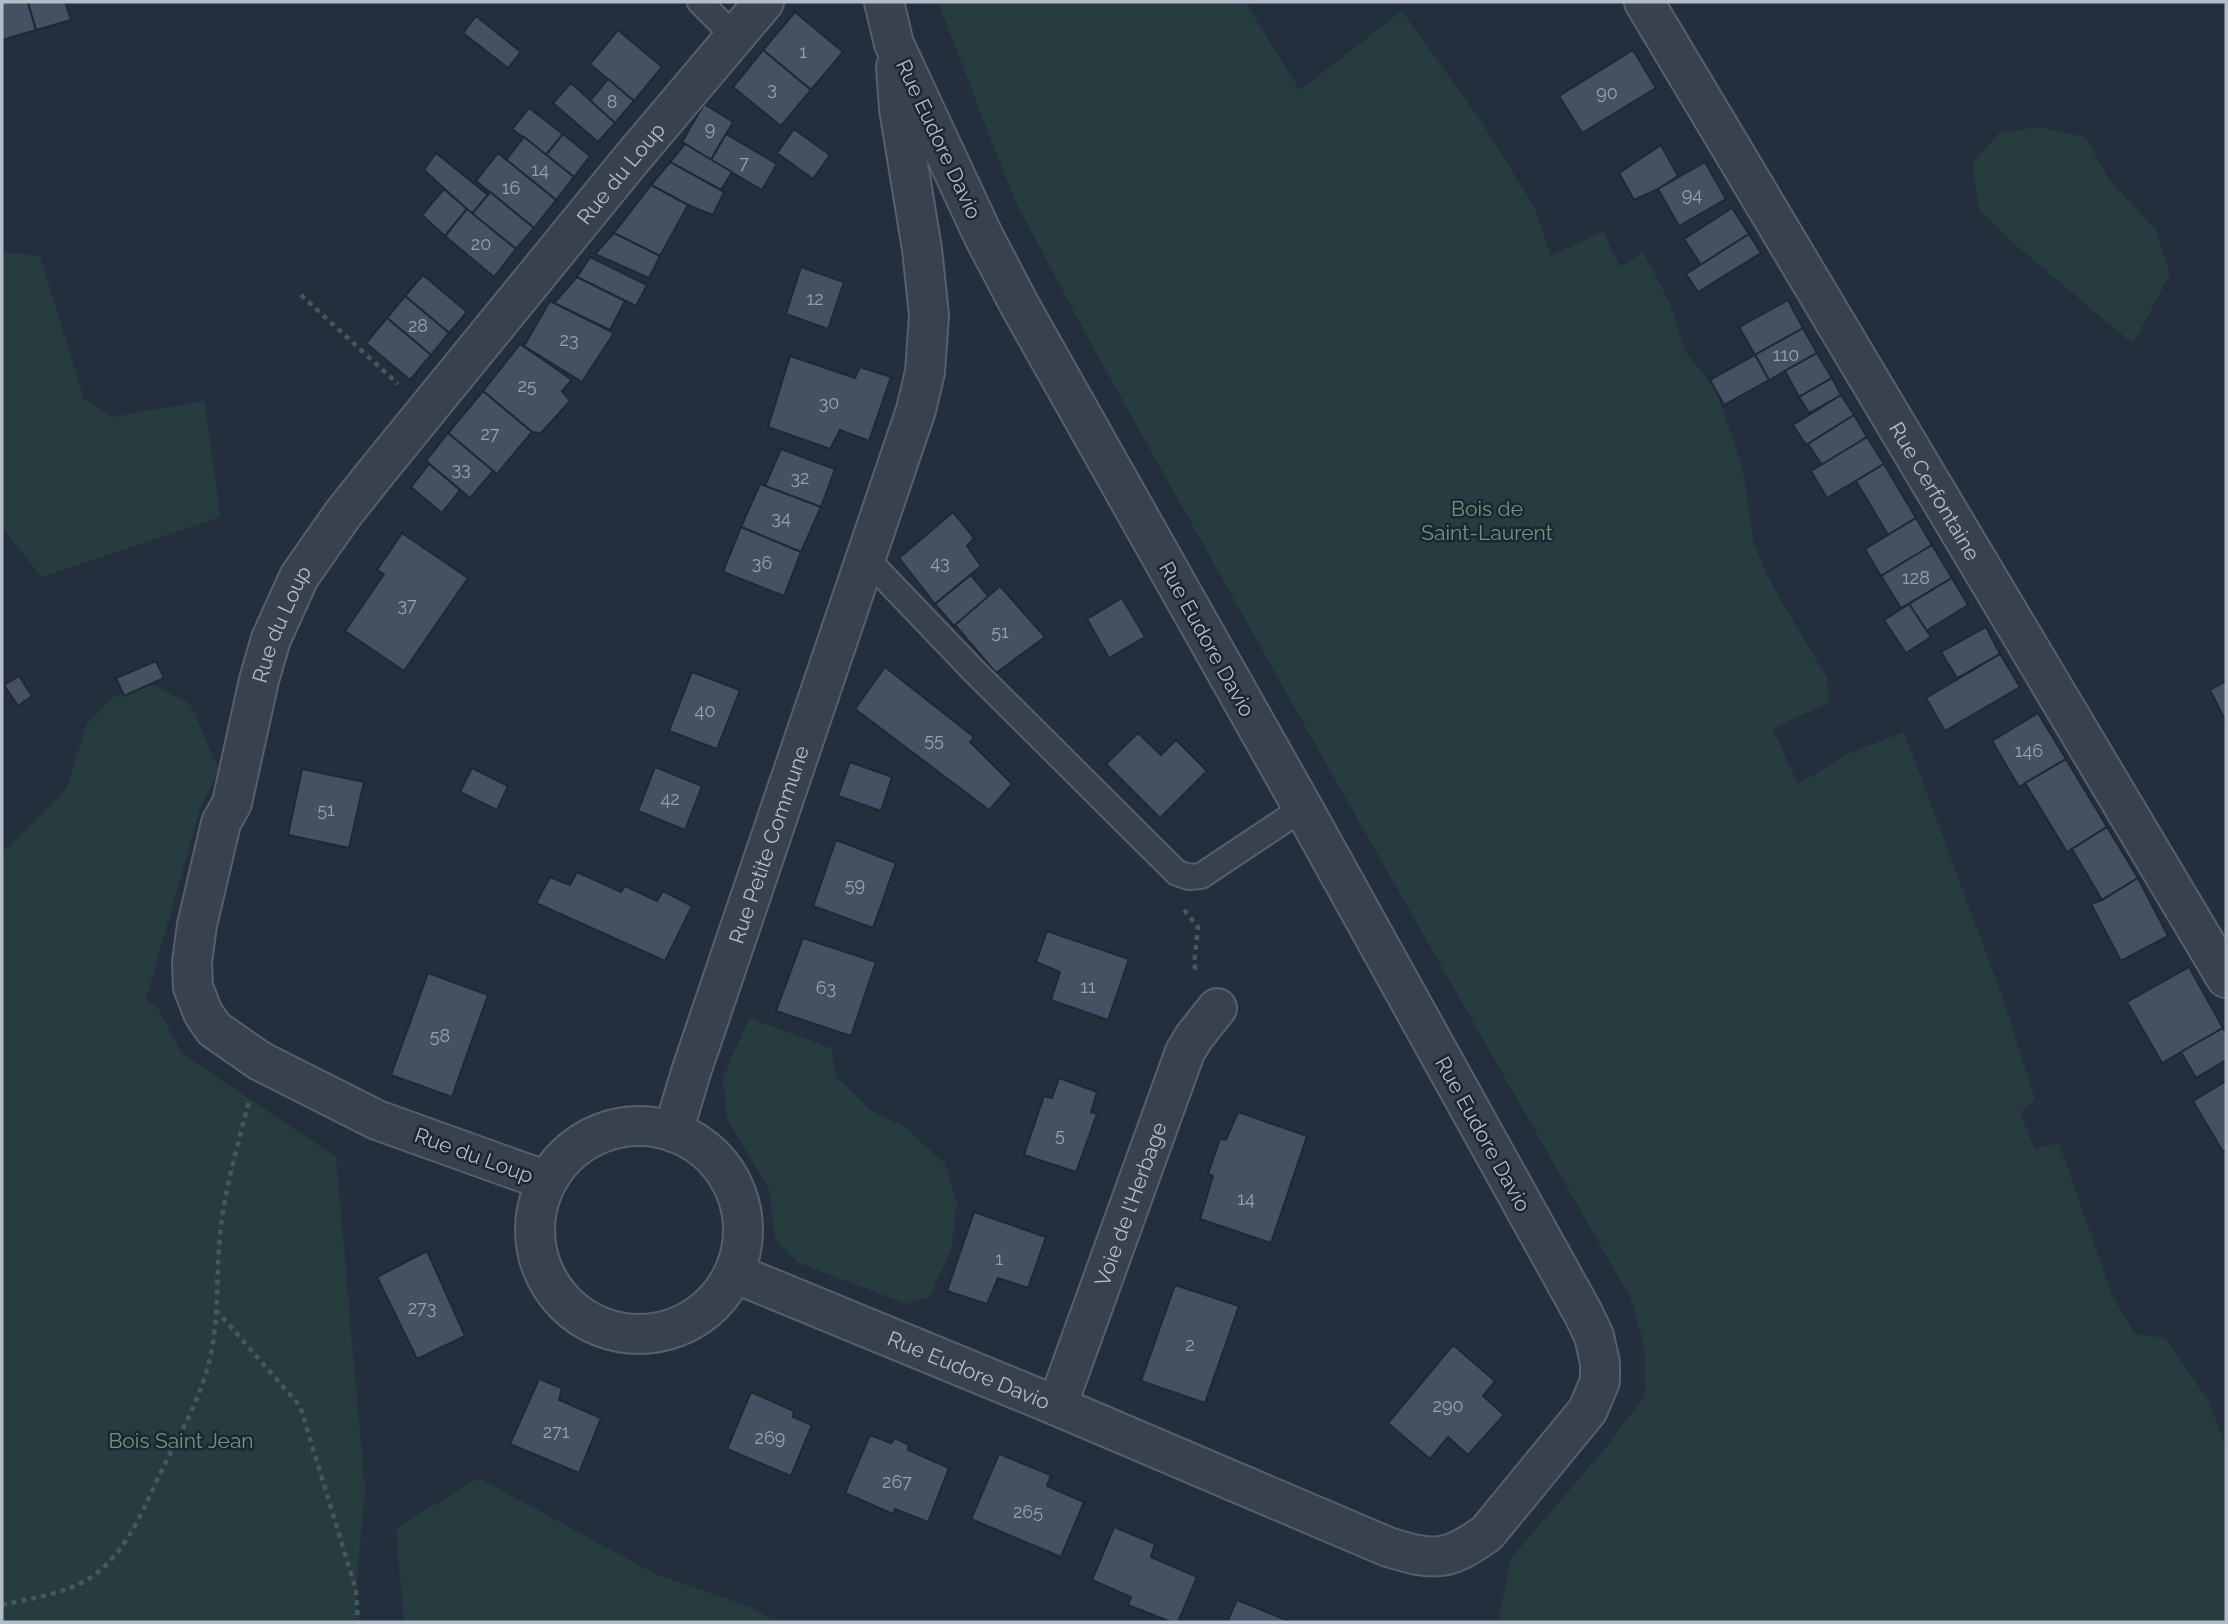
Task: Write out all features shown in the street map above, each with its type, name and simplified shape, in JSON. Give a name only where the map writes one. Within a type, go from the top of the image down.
[{"type":"street","name":"Rue du Loup","points":[[547,1181],[377,1120],[260,1061],[214,1029],[203,1013],[193,987],[192,962],[197,925],[221,823],[232,803],[259,680],[271,639],[285,604],[316,551],[427,410],[764,2]]},
{"type":"street","name":"Rue Eudore Davio","points":[[734,1273],[1057,1406],[1388,1547],[1420,1557],[1442,1557],[1466,1548],[1487,1534],[1588,1410],[1600,1381],[1600,1363],[1594,1336],[1303,807],[1019,304],[983,235],[894,44],[884,2]]},
{"type":"street","name":"Rue Cerfontaine","points":[[1644,2],[2226,978]]},
{"type":"street","name":"Rue Petite Commune","points":[[673,1132],[916,410],[925,372],[929,315],[922,249],[899,109],[894,44]]},
{"type":"street","name":"Voie de l'Herbage","points":[[1057,1406],[1185,1052],[1217,1008]]},
{"type":"street","points":[[645,1126],[673,1132],[703,1148],[727,1174],[740,1205],[743,1240],[734,1273],[716,1301],[689,1322],[658,1333],[625,1334],[593,1324],[566,1305],[546,1277],[535,1246],[536,1212],[547,1181],[564,1157],[587,1139],[615,1128],[645,1126]]},
{"type":"lane","points":[[700,2],[734,36]]},
{"type":"lane","points":[[865,557],[973,670],[1177,873],[1189,877],[1201,876],[1303,807]]},
{"type":"path","points":[[301,295],[427,410]]},
{"type":"path","points":[[2,1605],[77,1584],[91,1577],[109,1562],[128,1540],[195,1406],[212,1352],[226,1190],[260,1061]]},
{"type":"path","points":[[216,1310],[300,1406],[356,1590],[358,1622]]},
{"type":"green space","name":"Bois de Saint-Laurent","points":[[938,2],[1245,2],[1300,90],[1402,11],[1481,121],[1535,208],[1551,256],[1603,231],[1620,267],[1643,252],[1669,301],[1685,351],[1717,392],[1742,466],[1754,544],[1771,583],[1827,678],[1829,702],[1773,729],[1798,784],[1852,752],[1904,732],[2001,993],[2035,1099],[2020,1113],[2035,1149],[2059,1143],[2112,1295],[2135,1334],[2165,1338],[2208,1400],[2226,1446],[2226,1622],[1498,1622],[1511,1558],[1602,1452],[1645,1396],[1644,1344],[1631,1299],[1095,351],[1014,199]]},
{"type":"green space","points":[[2039,127],[2085,137],[2110,181],[2156,230],[2170,274],[2133,344],[2013,243],[1979,209],[1972,164],[1999,133]]},
{"type":"green space","points":[[2,252],[40,256],[84,399],[112,417],[205,401],[220,517],[42,577],[2,527]]},
{"type":"green space","name":"Bois Saint Jean","points":[[148,683],[190,704],[219,770],[201,806],[146,999],[158,1008],[182,1054],[336,1157],[365,1491],[356,1590],[358,1622],[2,1622],[2,853],[66,789],[87,724],[112,698]]},
{"type":"green space","points":[[749,1018],[831,1048],[837,1078],[872,1111],[905,1127],[945,1164],[957,1203],[951,1249],[930,1296],[907,1304],[799,1263],[775,1238],[769,1189],[727,1119],[723,1078]]},
{"type":"green space","points":[[479,1478],[655,1574],[750,1607],[775,1622],[404,1622],[396,1528]]},
{"type":"building","points":[[2,2],[28,2],[36,30],[2,40]]},
{"type":"building","points":[[28,2],[65,2],[71,20],[36,30]]},
{"type":"building","points":[[795,12],[843,52],[811,90],[763,50]]},
{"type":"building","points":[[476,16],[521,52],[508,68],[463,33]]},
{"type":"building","points":[[618,30],[662,67],[634,101],[590,64]]},
{"type":"building","points":[[763,50],[811,90],[781,126],[733,87]]},
{"type":"building","points":[[1633,50],[1656,88],[1582,133],[1559,96]]},
{"type":"building","points":[[608,79],[634,101],[615,123],[590,101]]},
{"type":"building","points":[[571,83],[615,123],[598,142],[553,103]]},
{"type":"building","points":[[704,104],[733,122],[711,160],[682,142]]},
{"type":"building","points":[[529,108],[563,134],[546,155],[512,129]]},
{"type":"building","points":[[794,129],[830,155],[813,179],[777,153]]},
{"type":"building","points":[[563,134],[590,156],[574,177],[546,155]]},
{"type":"building","points":[[726,134],[777,164],[762,190],[711,160]]},
{"type":"building","points":[[524,137],[574,177],[556,200],[506,160]]},
{"type":"building","points":[[685,144],[732,172],[721,190],[670,162]]},
{"type":"building","points":[[1661,145],[1678,176],[1634,200],[1619,173]]},
{"type":"building","points":[[436,153],[488,195],[472,214],[424,170]]},
{"type":"building","points":[[498,153],[556,200],[534,228],[476,181]]},
{"type":"building","points":[[670,162],[724,192],[713,215],[651,185]]},
{"type":"building","points":[[1705,162],[1726,199],[1679,226],[1658,189]]},
{"type":"building","points":[[651,185],[688,205],[660,256],[614,233]]},
{"type":"building","points":[[444,189],[467,209],[445,236],[422,215]]},
{"type":"building","points":[[490,192],[534,228],[516,249],[472,214]]},
{"type":"building","points":[[1732,208],[1749,234],[1701,265],[1684,239]]},
{"type":"building","points":[[467,209],[516,249],[494,277],[445,236]]},
{"type":"building","points":[[614,233],[660,256],[649,278],[595,254]]},
{"type":"building","points":[[1749,234],[1761,253],[1698,292],[1686,274]]},
{"type":"building","points":[[590,257],[647,285],[636,306],[577,277]]},
{"type":"building","points":[[801,267],[844,282],[828,329],[786,314]]},
{"type":"building","points":[[423,275],[467,312],[449,333],[405,296]]},
{"type":"building","points":[[577,277],[625,301],[610,330],[554,303]]},
{"type":"building","points":[[405,296],[449,333],[431,355],[387,318]]},
{"type":"building","points":[[1788,300],[1803,328],[1755,355],[1739,327]]},
{"type":"building","points":[[550,301],[614,333],[582,382],[524,346]]},
{"type":"building","points":[[387,318],[431,355],[410,380],[366,343]]},
{"type":"building","points":[[1803,328],[1817,353],[1769,380],[1755,355]]},
{"type":"building","points":[[520,344],[572,380],[562,391],[570,401],[541,433],[532,432],[483,391]]},
{"type":"building","points":[[1817,353],[1832,378],[1799,397],[1785,371]]},
{"type":"building","points":[[1755,355],[1769,380],[1724,405],[1710,380]]},
{"type":"building","points":[[790,356],[855,378],[860,367],[891,377],[869,441],[840,430],[830,449],[768,427]]},
{"type":"building","points":[[1832,378],[1841,395],[1809,413],[1799,397]]},
{"type":"building","points":[[483,391],[532,432],[497,474],[448,433]]},
{"type":"building","points":[[1841,395],[1854,415],[1806,445],[1793,425]]},
{"type":"building","points":[[1854,415],[1867,437],[1822,465],[1808,444]]},
{"type":"building","points":[[448,433],[493,471],[470,498],[426,461]]},
{"type":"building","points":[[1867,437],[1884,464],[1827,498],[1811,471]]},
{"type":"building","points":[[781,449],[835,469],[821,507],[765,486]]},
{"type":"building","points":[[429,464],[460,490],[442,513],[411,487]]},
{"type":"building","points":[[1884,464],[1916,518],[1888,535],[1856,481]]},
{"type":"building","points":[[760,484],[821,507],[801,552],[741,527]]},
{"type":"building","points":[[953,512],[974,538],[967,546],[981,566],[935,604],[899,558]]},
{"type":"building","points":[[1916,518],[1932,545],[1881,576],[1865,549]]},
{"type":"building","points":[[741,527],[801,552],[784,596],[723,572]]},
{"type":"building","points":[[402,533],[468,578],[404,671],[345,631],[384,574],[377,570]]},
{"type":"building","points":[[1932,545],[1952,578],[1901,608],[1881,576]]},
{"type":"building","points":[[971,575],[989,597],[954,626],[935,604]]},
{"type":"building","points":[[1952,578],[1968,605],[1926,631],[1909,604]]},
{"type":"building","points":[[1000,586],[1045,637],[996,673],[955,625]]},
{"type":"building","points":[[1122,598],[1145,637],[1109,658],[1087,619]]},
{"type":"building","points":[[1909,604],[1931,637],[1906,653],[1884,620]]},
{"type":"building","points":[[1986,627],[2000,654],[1957,678],[1941,652]]},
{"type":"building","points":[[2000,654],[2020,687],[1945,731],[1926,698]]},
{"type":"building","points":[[156,661],[164,678],[124,696],[116,678]]},
{"type":"building","points":[[885,667],[974,737],[970,742],[1012,784],[989,810],[855,709]]},
{"type":"building","points":[[692,672],[740,690],[717,749],[669,731]]},
{"type":"building","points":[[19,676],[32,696],[18,706],[4,685]]},
{"type":"building","points":[[2226,681],[2226,722],[2210,690]]},
{"type":"building","points":[[2038,713],[2066,759],[2019,787],[1992,741]]},
{"type":"building","points":[[1138,733],[1161,755],[1176,740],[1207,771],[1160,818],[1106,764]]},
{"type":"building","points":[[2066,759],[2107,827],[2067,852],[2025,783]]},
{"type":"building","points":[[850,762],[892,777],[881,811],[838,796]]},
{"type":"building","points":[[655,767],[702,786],[685,830],[638,811]]},
{"type":"building","points":[[472,768],[508,786],[497,810],[460,792]]},
{"type":"building","points":[[302,769],[364,782],[349,848],[288,835]]},
{"type":"building","points":[[2107,827],[2138,878],[2102,900],[2072,849]]},
{"type":"building","points":[[836,840],[896,863],[873,928],[813,906]]},
{"type":"building","points":[[577,872],[621,892],[625,886],[657,901],[663,891],[692,906],[665,961],[536,903],[550,877],[570,885]]},
{"type":"building","points":[[2138,878],[2168,936],[2121,961],[2091,904]]},
{"type":"building","points":[[1047,931],[1129,959],[1108,1020],[1051,1000],[1060,972],[1036,962]]},
{"type":"building","points":[[803,938],[876,962],[851,1036],[776,1011]]},
{"type":"building","points":[[2189,967],[2223,1028],[2162,1063],[2127,1002]]},
{"type":"building","points":[[428,973],[488,995],[452,1097],[391,1075]]},
{"type":"building","points":[[2223,1028],[2226,1033],[2226,1060],[2196,1078],[2181,1052]]},
{"type":"building","points":[[1059,1078],[1097,1092],[1091,1112],[1097,1114],[1076,1172],[1024,1155],[1044,1096],[1052,1098]]},
{"type":"building","points":[[2226,1081],[2226,1150],[2223,1152],[2193,1101]]},
{"type":"building","points":[[1238,1112],[1307,1136],[1271,1243],[1200,1219],[1213,1176],[1208,1174],[1220,1139],[1226,1140]]},
{"type":"building","points":[[974,1212],[1046,1237],[1028,1288],[998,1278],[987,1304],[947,1291]]},
{"type":"building","points":[[427,1251],[465,1336],[417,1359],[377,1277]]},
{"type":"building","points":[[1175,1285],[1239,1306],[1205,1403],[1141,1381]]},
{"type":"building","points":[[1453,1345],[1495,1381],[1483,1396],[1504,1415],[1468,1455],[1448,1437],[1430,1459],[1388,1423]]},
{"type":"building","points":[[539,1379],[562,1388],[559,1400],[601,1418],[579,1473],[510,1444]]},
{"type":"building","points":[[751,1392],[794,1411],[793,1417],[812,1425],[791,1476],[727,1449]]},
{"type":"building","points":[[870,1435],[891,1443],[895,1438],[909,1445],[908,1450],[949,1468],[928,1522],[895,1509],[893,1514],[845,1493]]},
{"type":"building","points":[[999,1454],[1051,1475],[1047,1486],[1084,1502],[1061,1557],[971,1519]]},
{"type":"building","points":[[1114,1527],[1155,1544],[1151,1557],[1197,1577],[1178,1622],[1171,1622],[1128,1605],[1131,1597],[1092,1580]]},
{"type":"building","points":[[1237,1600],[1291,1622],[1227,1622]]}]
